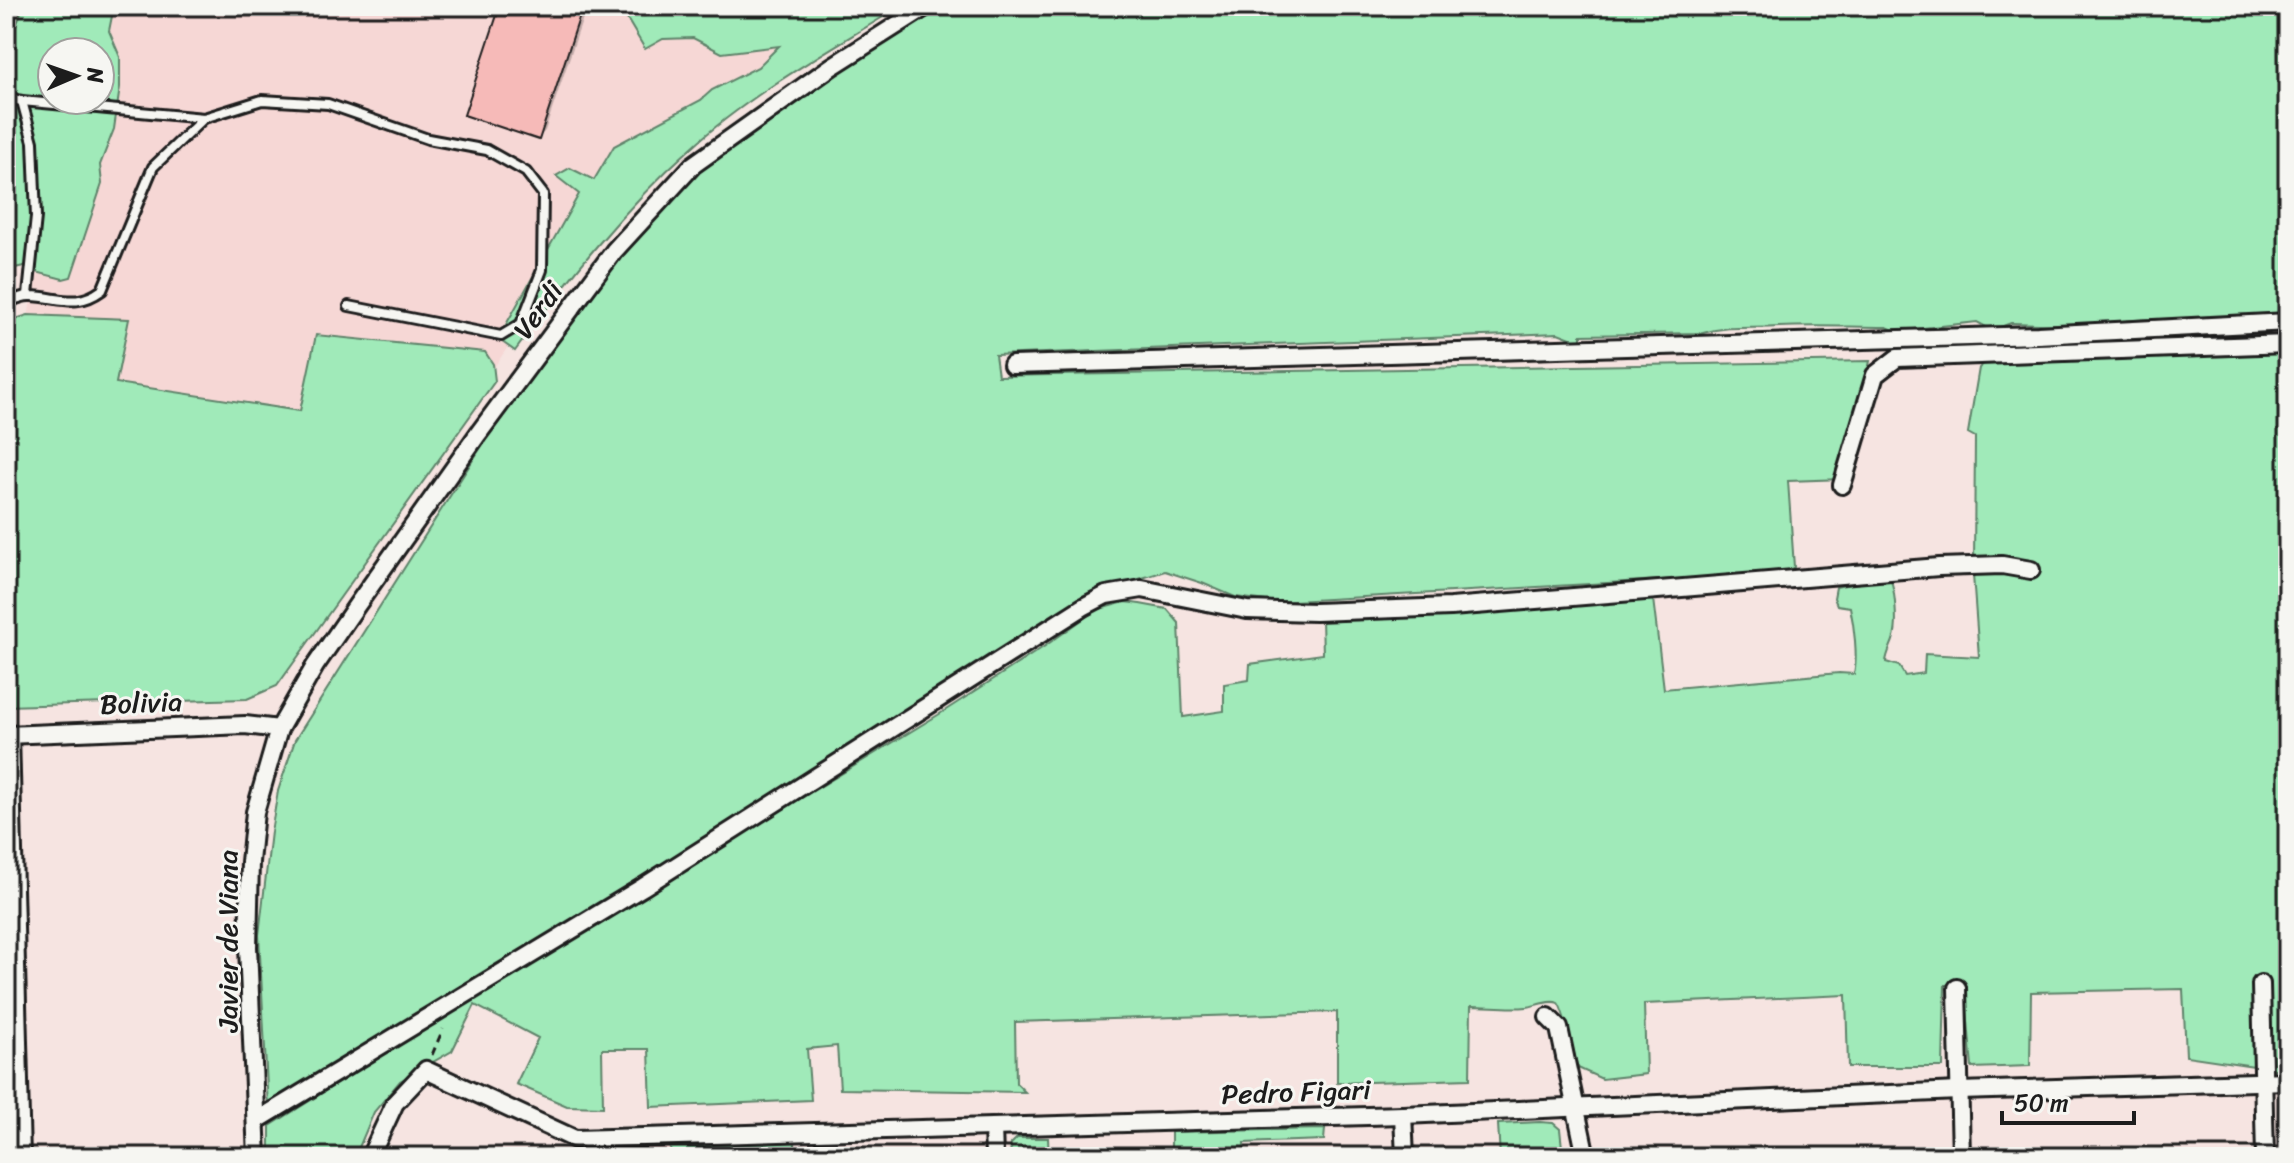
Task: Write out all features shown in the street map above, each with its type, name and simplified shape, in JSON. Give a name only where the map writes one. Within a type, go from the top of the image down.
[{"type":"street","name":"Verdi","points":[[279,729],[315,666],[357,605],[478,434],[614,251],[693,165],[831,67],[927,6]]},
{"type":"street","points":[[1012,365],[2022,335],[2288,322]]},
{"type":"street","points":[[1842,485],[1875,375],[1897,358],[2288,344]]},
{"type":"street","points":[[256,1121],[643,887],[1106,595],[1142,589],[1247,610],[1315,612],[1451,607],[1939,567],[2002,565],[2031,570]]},
{"type":"street","name":"Bolivia","points":[[8,735],[245,725],[279,729]]},
{"type":"street","name":"Javier de Viana","points":[[257,1157],[248,947],[250,862],[255,812],[279,729]]},
{"type":"street","points":[[8,735],[21,1157]]},
{"type":"street","points":[[2261,984],[2265,1157]]},
{"type":"street","points":[[1957,988],[1961,1157]]},
{"type":"street","points":[[1548,1017],[1559,1028],[1586,1157]]},
{"type":"street","points":[[370,1157],[395,1103],[426,1070]]},
{"type":"street","name":"Pedro Figari","points":[[426,1070],[575,1139],[1403,1115],[1959,1091],[2288,1081]]},
{"type":"street","points":[[1403,1115],[1405,1157]]},
{"type":"street","points":[[993,1127],[994,1157]]},
{"type":"street","points":[[575,1139],[576,1157]]},
{"type":"lane","points":[[6,98],[204,118],[262,100],[328,104],[428,139],[487,150],[526,172],[543,194],[542,270],[521,324],[501,336],[349,306]]},
{"type":"lane","points":[[22,101],[33,142],[36,217],[28,295]]},
{"type":"lane","points":[[6,303],[28,295],[64,302],[90,299],[102,290],[153,167],[204,118]]},
{"type":"path","points":[[426,1070],[443,1028]]},
{"type":"shaded area","points":[[91,6],[846,6],[611,193],[440,448],[16,375],[69,116],[116,116],[116,36],[97,36]]},
{"type":"shaded area","points":[[585,1147],[670,1147],[671,1157],[585,1157]]},
{"type":"green space","points":[[673,5],[705,14],[724,6],[901,6],[764,91],[690,149],[597,246],[515,351],[498,339],[579,194],[556,176],[570,168],[594,180],[614,146],[758,67],[779,46],[722,53],[693,38],[663,39],[645,49],[626,17],[628,10],[644,16],[653,13],[650,6]]},
{"type":"green space","points":[[23,6],[114,6],[109,31],[111,36],[36,36],[36,116],[116,116],[100,165],[102,184],[71,277],[63,279],[36,272],[33,264],[6,270],[6,26],[16,26]]},
{"type":"green space","points":[[940,6],[2288,6],[2288,318],[2164,324],[2148,319],[2102,326],[2011,323],[1992,330],[1977,322],[1896,331],[1887,327],[1741,328],[1703,333],[1581,335],[1581,342],[1558,333],[995,355],[998,376],[1870,361],[1844,479],[1788,481],[1794,567],[1784,573],[1276,602],[1235,597],[1165,571],[1116,586],[268,1107],[259,935],[278,791],[295,740],[591,274],[701,159]]},
{"type":"green space","points":[[116,48],[120,57],[116,115]]},
{"type":"green space","points":[[28,315],[129,319],[116,383],[300,411],[316,335],[485,352],[493,364],[495,381],[277,686],[247,699],[6,706],[6,322]]},
{"type":"green space","points":[[2288,349],[2288,1071],[2186,1056],[2183,989],[2031,992],[2030,1066],[1972,1068],[1965,985],[1945,985],[1943,1067],[1848,1067],[1846,995],[1644,1004],[1646,1074],[1602,1079],[1578,1068],[1560,1006],[1551,1002],[1520,1008],[1471,1006],[1470,1079],[1337,1083],[1337,1012],[1015,1022],[1016,1083],[1025,1092],[840,1089],[837,1046],[807,1049],[811,1100],[651,1107],[649,1049],[602,1049],[603,1107],[567,1106],[516,1084],[538,1038],[475,1005],[452,1051],[400,1081],[374,1112],[355,1157],[270,1157],[270,1126],[474,997],[938,715],[1096,610],[1125,602],[1140,604],[1167,609],[1179,623],[1183,717],[1224,711],[1224,684],[1249,680],[1250,664],[1323,654],[1322,619],[1653,599],[1664,689],[1854,674],[1855,641],[1850,607],[1837,605],[1834,598],[1836,587],[1883,577],[1891,580],[1896,617],[1886,662],[1899,666],[1905,676],[1924,673],[1925,654],[1979,657],[1973,575],[1959,570],[1974,565],[1975,437],[1968,433],[1979,368],[1991,358]]},
{"type":"green space","points":[[1553,1123],[1560,1129],[1563,1157],[1500,1157],[1498,1124]]},
{"type":"green space","points":[[1325,1129],[1324,1140],[1244,1143],[1245,1157],[1171,1157],[1171,1132]]},
{"type":"green space","points":[[1017,1138],[1048,1138],[1049,1157],[1010,1157],[1011,1144]]},
{"type":"green space","points":[[795,1142],[795,1157],[671,1157],[670,1147]]},
{"type":"building","points":[[500,6],[583,6],[539,140],[464,115]]}]
